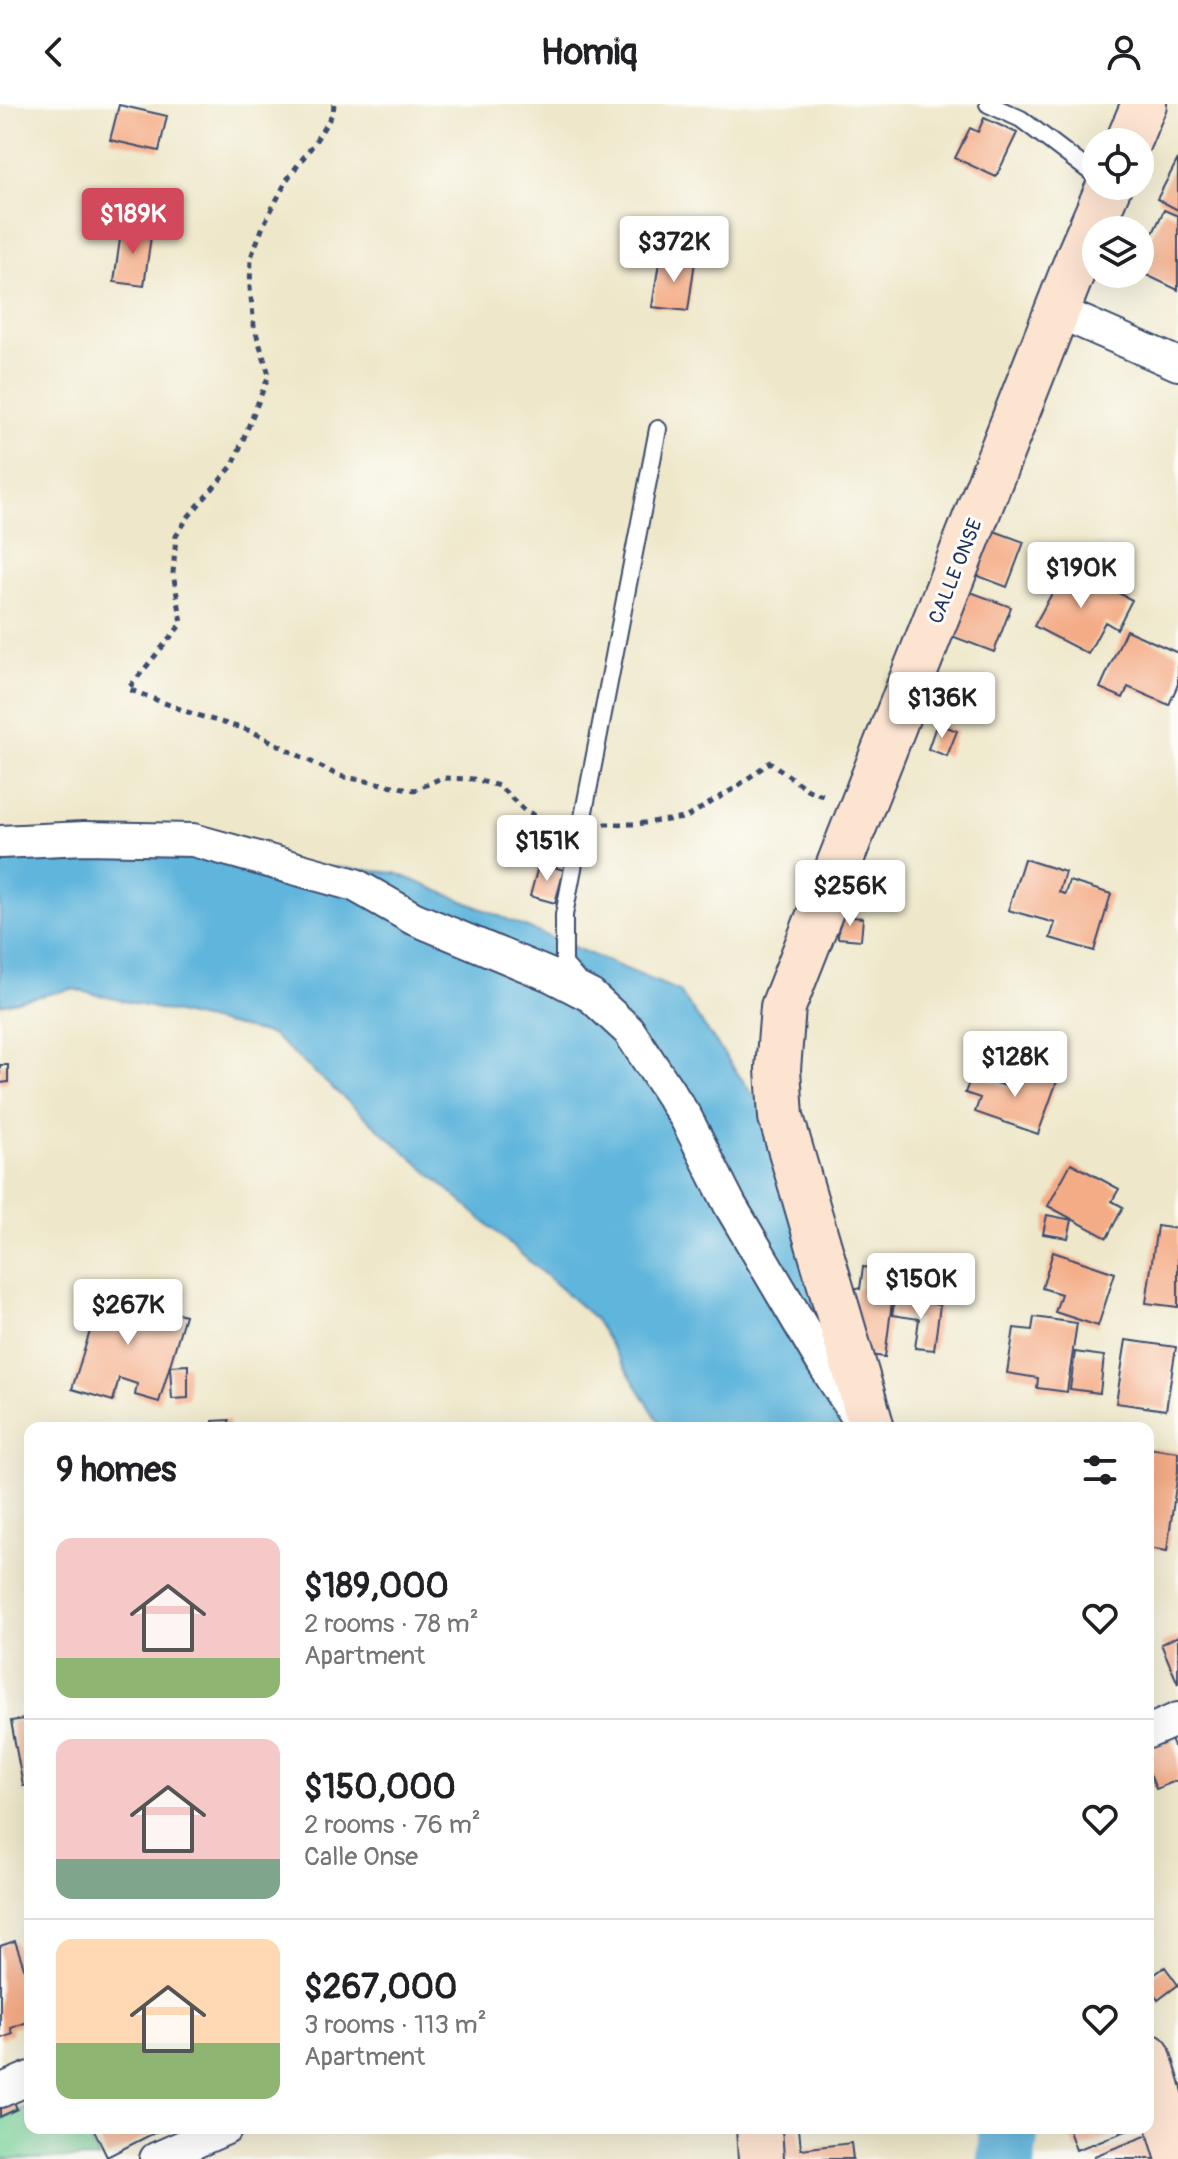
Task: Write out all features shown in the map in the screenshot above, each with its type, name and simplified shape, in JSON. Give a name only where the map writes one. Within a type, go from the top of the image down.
[{"type":"street","points":[[1134,128],[1144,104]]},
{"type":"street","name":"CALLE ONSE","points":[[870,1422],[781,1117],[778,1069],[783,1007],[1103,200]]},
{"type":"street","points":[[1057,311],[1178,364]]},
{"type":"street","points":[[0,842],[84,838],[193,840],[355,885],[413,918],[552,976],[591,996],[629,1031],[686,1118],[738,1218],[861,1422]]},
{"type":"street","points":[[1154,1729],[1178,1719]]},
{"type":"street","points":[[1154,2076],[1178,2155]]},
{"type":"street","points":[[0,2091],[24,2081]]},
{"type":"street","points":[[156,2159],[212,2134]]},
{"type":"street","points":[[759,2134],[761,2159]]},
{"type":"lane","points":[[988,104],[1021,119],[1082,165]]},
{"type":"lane","points":[[591,996],[564,964],[564,915],[658,429]]},
{"type":"path","points":[[334,104],[333,113],[288,178],[251,257],[254,326],[269,375],[233,465],[176,536],[173,573],[182,623],[128,689],[193,714],[251,731],[339,776],[415,790],[441,778],[473,779],[499,786],[525,811],[559,825],[636,824],[685,818],[735,788],[770,762],[808,790],[832,797],[869,790]]},
{"type":"green space","points":[[24,2108],[24,2134],[87,2134],[98,2158],[0,2159],[0,2119]]},
{"type":"water","points":[[118,848],[396,873],[679,991],[768,1116],[859,1422],[659,1422],[594,1318],[272,1035],[72,989],[0,1005],[0,850]]},
{"type":"building","points":[[119,105],[167,116],[159,151],[110,140]]},
{"type":"building","points":[[984,118],[1017,133],[996,177],[955,158],[970,128],[978,132]]},
{"type":"building","points":[[1178,159],[1178,210],[1157,199]]},
{"type":"building","points":[[1164,210],[1178,216],[1178,290],[1154,279],[1154,231]]},
{"type":"building","points":[[122,225],[152,229],[144,286],[114,282]]},
{"type":"building","points":[[660,256],[695,261],[688,311],[652,307]]},
{"type":"building","points":[[986,528],[1024,542],[1007,587],[968,572]]},
{"type":"building","points":[[1067,566],[1132,600],[1117,629],[1105,622],[1088,654],[1034,626]]},
{"type":"building","points":[[957,587],[1011,607],[994,652],[941,632]]},
{"type":"building","points":[[1126,630],[1178,653],[1178,684],[1169,705],[1128,687],[1123,698],[1100,688]]},
{"type":"building","points":[[937,723],[957,731],[947,756],[928,749]]},
{"type":"building","points":[[1024,859],[1065,872],[1059,892],[1065,894],[1069,881],[1111,894],[1094,951],[1050,938],[1055,923],[1008,910]]},
{"type":"building","points":[[539,863],[564,870],[555,903],[530,896]]},
{"type":"building","points":[[839,916],[863,918],[861,940],[838,938]]},
{"type":"building","points":[[0,1065],[8,1065],[8,1082],[0,1083]]},
{"type":"building","points":[[1016,1067],[1057,1081],[1038,1134],[975,1112],[980,1098],[965,1093],[972,1075],[1009,1087]]},
{"type":"building","points":[[1071,1163],[1119,1189],[1112,1201],[1123,1207],[1107,1238],[1048,1206]]},
{"type":"building","points":[[1047,1215],[1072,1220],[1068,1238],[1043,1234]]},
{"type":"building","points":[[1157,1226],[1178,1229],[1178,1307],[1146,1303]]},
{"type":"building","points":[[1053,1252],[1115,1273],[1098,1326],[1055,1312],[1061,1294],[1042,1288]]},
{"type":"building","points":[[871,1259],[897,1262],[885,1357],[864,1354],[850,1340],[856,1288],[860,1289],[863,1267],[870,1268]]},
{"type":"building","points":[[105,1283],[128,1289],[126,1298],[185,1315],[159,1402],[135,1395],[137,1384],[119,1378],[113,1401],[72,1389]]},
{"type":"building","points":[[895,1299],[940,1305],[934,1350],[915,1348],[919,1319],[892,1315]]},
{"type":"building","points":[[1034,1317],[1077,1323],[1067,1392],[1037,1388],[1038,1378],[1007,1373],[1014,1328],[1032,1330]]},
{"type":"building","points":[[1126,1340],[1176,1347],[1166,1410],[1116,1403]]},
{"type":"building","points":[[1075,1352],[1104,1356],[1100,1393],[1070,1389]]},
{"type":"building","points":[[188,1365],[188,1398],[172,1399],[170,1366]]},
{"type":"building","points":[[1154,1449],[1178,1452],[1167,1551],[1154,1549]]},
{"type":"building","points":[[1178,1636],[1178,1684],[1161,1644]]},
{"type":"building","points":[[24,1719],[24,1786],[23,1786],[11,1721]]},
{"type":"building","points":[[1170,1737],[1178,1757],[1178,1780],[1156,1789],[1154,1784],[1154,1744]]},
{"type":"building","points":[[15,1941],[24,1967],[24,2023],[11,2028],[13,2034],[0,2039],[0,1946]]},
{"type":"building","points":[[1165,1967],[1178,1985],[1158,2000],[1154,1994],[1154,1975]]},
{"type":"building","points":[[9,2091],[17,2109],[0,2117],[0,2095]]},
{"type":"building","points":[[96,2134],[152,2134],[107,2157]]},
{"type":"building","points":[[771,2134],[800,2134],[801,2149],[851,2143],[853,2159],[774,2159]]},
{"type":"building","points":[[1070,2134],[1118,2134],[1076,2150]]},
{"type":"building","points":[[1153,2134],[1163,2159],[1095,2159],[1094,2156]]},
{"type":"waterway","points":[[1006,2159],[1008,2134]]}]
